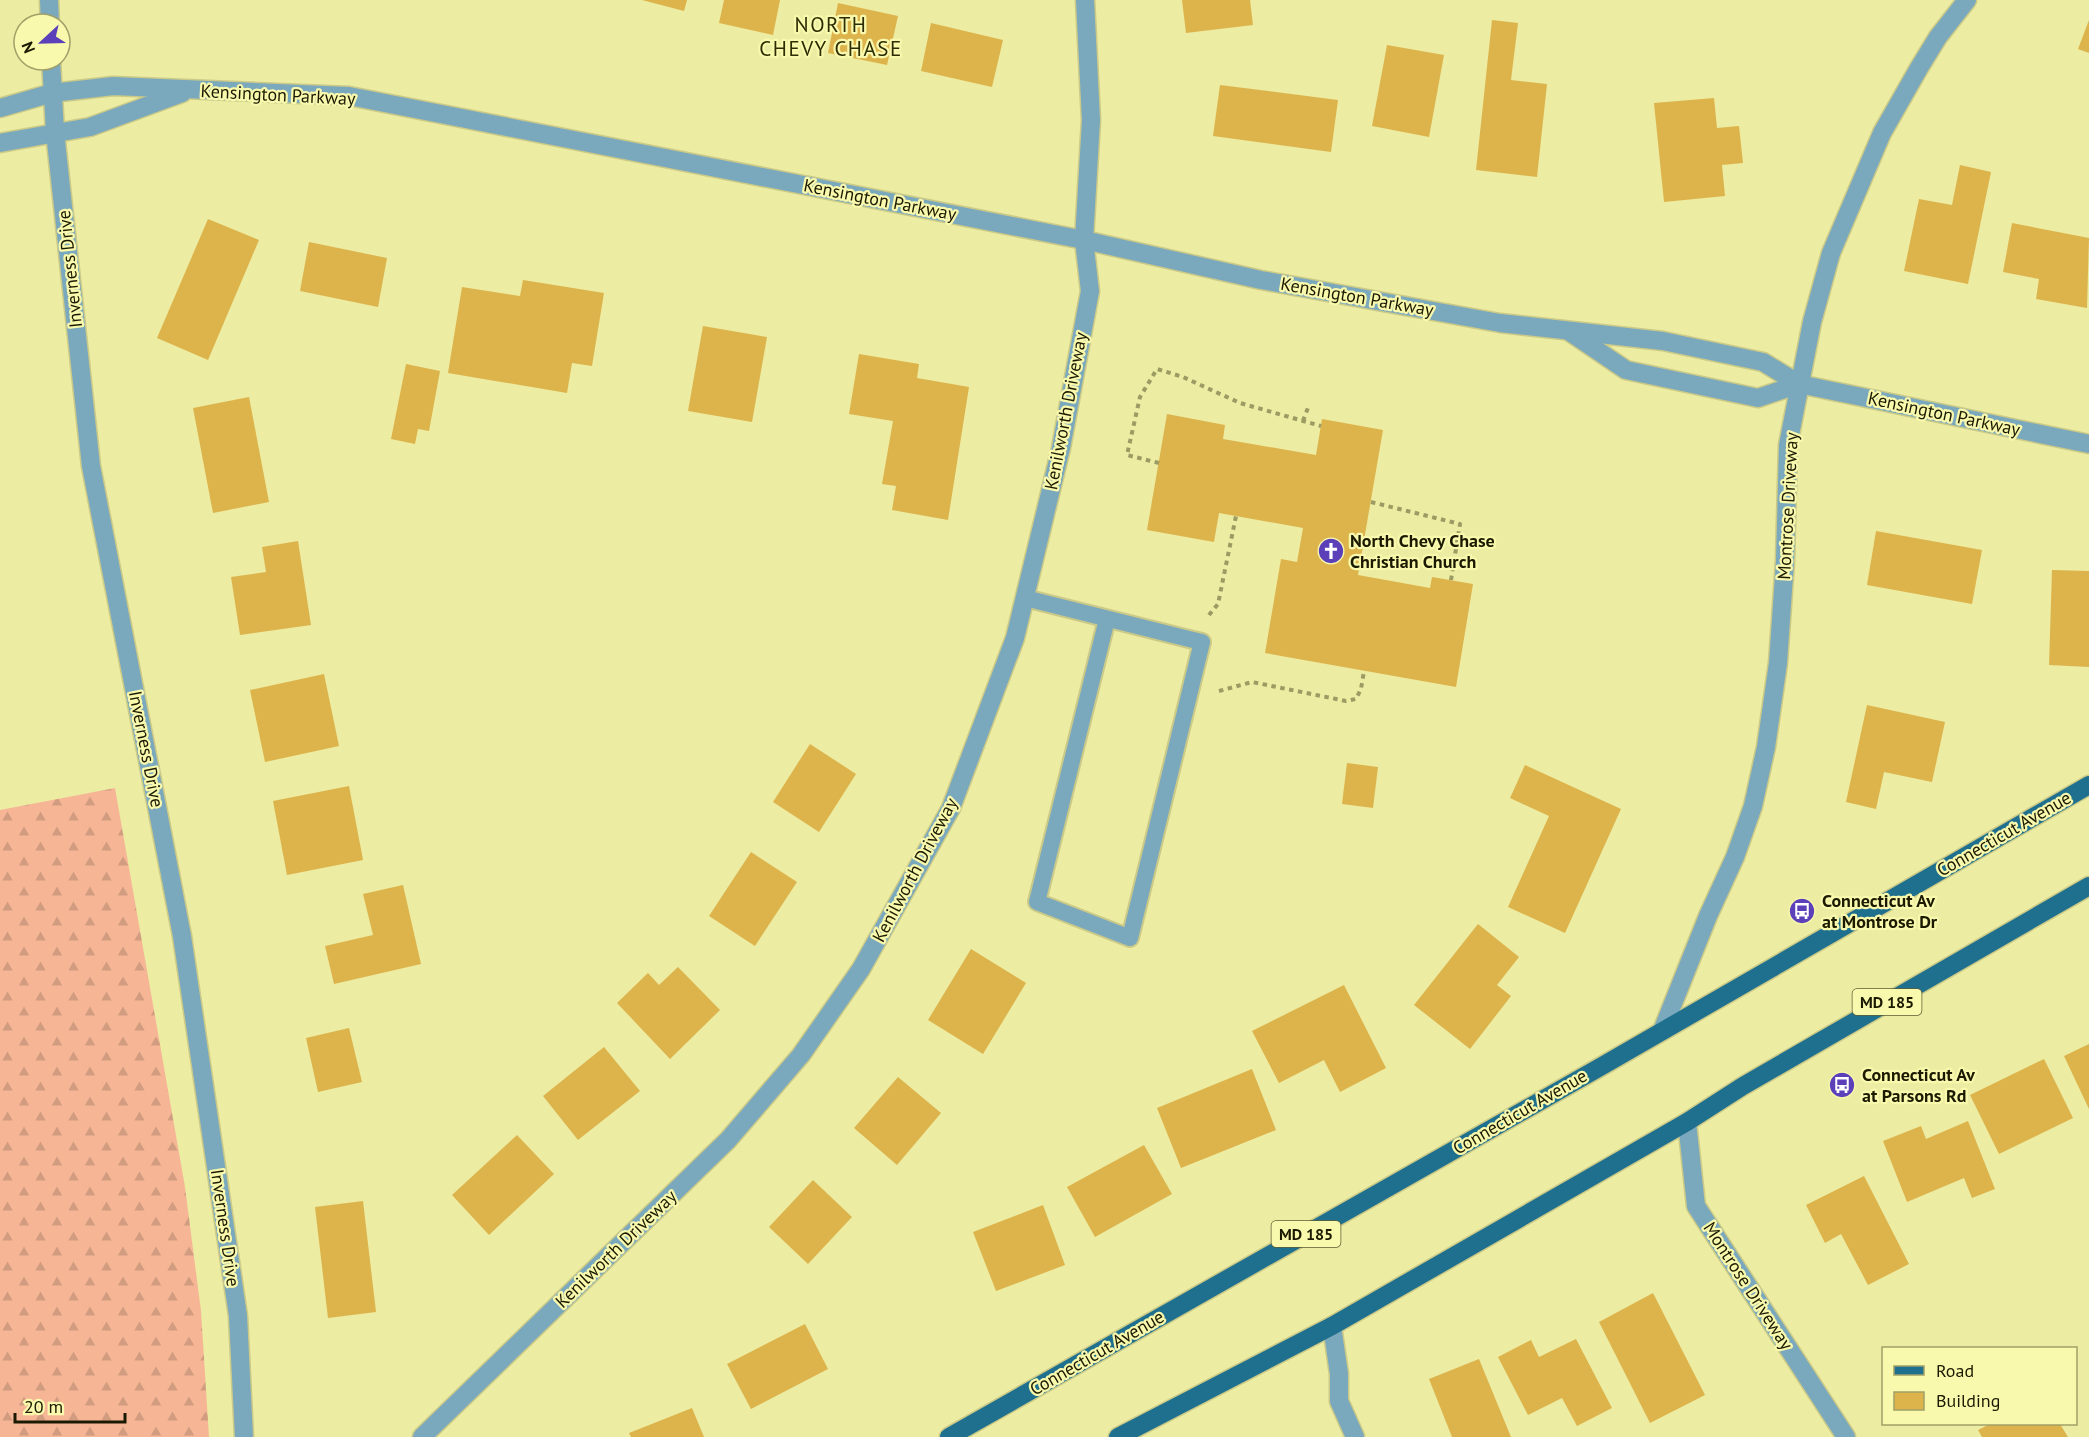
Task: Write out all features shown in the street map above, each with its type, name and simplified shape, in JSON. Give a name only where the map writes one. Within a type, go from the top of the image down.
[{"type":"main road","name":"Connecticut Avenue","points":[[949,1437],[2089,785]]},
{"type":"main road","name":"MD 185","points":[[1118,1437],[1332,1326],[1687,1122],[1743,1086],[2089,886]]},
{"type":"street","name":"Kenilworth Driveway","points":[[422,1437],[728,1140],[801,1055],[861,969],[951,808],[1015,638],[1061,448],[1090,291],[1084,240],[1091,120],[1085,0]]},
{"type":"street","name":"Montrose Driveway","points":[[1662,1031],[1708,916],[1735,857],[1753,806],[1766,747],[1778,663],[1785,572],[1788,445],[1812,322],[1832,253],[1882,133],[1938,37],[1967,0]]},
{"type":"street","name":"Inverness Drive","points":[[51,72],[55,132],[91,466],[182,936],[237,1316],[244,1437]]},
{"type":"street","name":"Kensington Parkway","points":[[0,108],[52,93],[113,86],[349,96],[1084,240],[1261,280],[1500,323],[1663,341],[1763,362],[1799,384],[2089,444]]},
{"type":"street","name":"Kensington Parkway","points":[[0,143],[90,127],[190,91]]},
{"type":"street","name":"Kensington Parkway","points":[[1569,331],[1626,370],[1758,398],[1799,384]]},
{"type":"street","name":"Montrose Driveway","points":[[1687,1122],[1696,1206],[1846,1437]]},
{"type":"street","points":[[1332,1326],[1339,1374],[1339,1401],[1355,1437]]},
{"type":"lane","points":[[1025,598],[1202,642],[1130,938],[1037,902],[1107,619]]},
{"type":"path","points":[[1159,463],[1127,455],[1140,397],[1157,369],[1183,377],[1240,403],[1321,426]]},
{"type":"path","points":[[1304,421],[1309,405]]},
{"type":"path","points":[[1371,502],[1460,524],[1451,580]]},
{"type":"path","points":[[1189,639],[1218,604],[1236,516]]},
{"type":"path","points":[[1188,699],[1252,682],[1347,701],[1356,699],[1361,689],[1364,670]]},
{"type":"green space","points":[[115,788],[185,1187],[201,1311],[209,1437],[0,1437],[0,810]]},
{"type":"building","points":[[642,0],[687,0],[684,11]]},
{"type":"building","points":[[724,0],[780,0],[773,35],[719,23]]},
{"type":"building","points":[[1182,0],[1250,0],[1253,25],[1186,33]]},
{"type":"building","points":[[838,3],[898,16],[887,65],[828,53]]},
{"type":"building","points":[[1492,20],[1518,23],[1511,80],[1547,84],[1537,177],[1476,170]]},
{"type":"building","points":[[2089,20],[2089,53],[2078,49]]},
{"type":"building","points":[[931,23],[1003,40],[992,87],[921,71]]},
{"type":"building","points":[[1387,45],[1444,55],[1429,137],[1372,126]]},
{"type":"building","points":[[1220,85],[1338,100],[1331,152],[1213,136]]},
{"type":"building","points":[[1714,98],[1717,128],[1739,126],[1743,163],[1722,165],[1725,196],[1664,202],[1654,103]]},
{"type":"building","points":[[1960,165],[1991,172],[1968,284],[1904,271],[1919,199],[1952,205]]},
{"type":"building","points":[[208,219],[259,240],[208,360],[157,338]]},
{"type":"building","points":[[2012,223],[2089,238],[2087,308],[2036,299],[2039,279],[2003,272]]},
{"type":"building","points":[[309,242],[387,258],[378,307],[300,291]]},
{"type":"building","points":[[523,280],[604,293],[592,366],[572,363],[567,393],[448,373],[462,287],[520,296]]},
{"type":"building","points":[[703,326],[767,337],[752,422],[688,411]]},
{"type":"building","points":[[859,354],[919,364],[917,378],[969,387],[948,520],[892,510],[896,486],[882,484],[893,421],[849,414]]},
{"type":"building","points":[[406,364],[440,371],[429,431],[418,429],[415,444],[391,439]]},
{"type":"building","points":[[249,397],[269,502],[213,513],[193,408]]},
{"type":"building","name":"North Chevy Chase Christian Church","points":[[1167,414],[1225,425],[1223,439],[1316,455],[1322,419],[1383,430],[1358,575],[1430,588],[1432,577],[1473,584],[1456,687],[1265,653],[1281,559],[1297,562],[1303,528],[1219,513],[1214,542],[1147,530]]},
{"type":"building","points":[[1876,531],[1982,550],[1972,604],[1867,585]]},
{"type":"building","points":[[298,541],[311,625],[240,635],[231,577],[266,572],[262,547]]},
{"type":"building","points":[[2052,570],[2089,571],[2089,667],[2049,665]]},
{"type":"building","points":[[324,674],[339,746],[265,762],[250,690]]},
{"type":"building","points":[[1867,705],[1945,722],[1932,782],[1884,772],[1876,809],[1846,802]]},
{"type":"building","points":[[810,744],[856,774],[819,832],[773,802]]},
{"type":"building","points":[[1347,763],[1378,767],[1373,808],[1342,804]]},
{"type":"building","points":[[1525,765],[1621,809],[1565,933],[1508,907],[1549,816],[1510,798]]},
{"type":"building","points":[[349,786],[363,860],[287,875],[273,801]]},
{"type":"building","points":[[751,852],[797,882],[755,946],[709,916]]},
{"type":"building","points":[[403,885],[421,964],[334,984],[325,946],[373,935],[363,894]]},
{"type":"building","points":[[1478,924],[1519,957],[1497,985],[1511,996],[1470,1049],[1414,1005]]},
{"type":"building","points":[[971,949],[1026,983],[983,1054],[928,1020]]},
{"type":"building","points":[[678,967],[720,1010],[670,1059],[617,1003],[648,973],[659,985]]},
{"type":"building","points":[[1344,985],[1386,1068],[1340,1092],[1324,1060],[1279,1083],[1252,1031]]},
{"type":"building","points":[[349,1028],[362,1082],[318,1092],[306,1038]]},
{"type":"building","points":[[2089,1044],[2089,1109],[2064,1056]]},
{"type":"building","points":[[604,1047],[640,1091],[578,1140],[543,1096]]},
{"type":"building","points":[[2044,1059],[2073,1118],[1999,1154],[1970,1095]]},
{"type":"building","points":[[1252,1069],[1276,1130],[1181,1168],[1157,1108]]},
{"type":"building","points":[[898,1077],[941,1113],[897,1165],[854,1128]]},
{"type":"building","points":[[1968,1121],[1995,1189],[1972,1198],[1964,1178],[1907,1202],[1883,1141],[1921,1126],[1926,1139]]},
{"type":"building","points":[[517,1135],[554,1174],[489,1235],[452,1195]]},
{"type":"building","points":[[1144,1145],[1172,1194],[1095,1237],[1067,1187]]},
{"type":"building","points":[[1864,1176],[1909,1264],[1868,1285],[1841,1234],[1825,1243],[1806,1205]]},
{"type":"building","points":[[813,1180],[852,1217],[808,1264],[769,1227]]},
{"type":"building","points":[[363,1201],[376,1312],[328,1318],[315,1207]]},
{"type":"building","points":[[1043,1205],[1065,1265],[996,1291],[973,1232]]},
{"type":"building","points":[[1653,1293],[1705,1395],[1650,1423],[1599,1322]]},
{"type":"building","points":[[805,1324],[828,1369],[751,1409],[727,1364]]},
{"type":"building","points":[[1576,1339],[1612,1408],[1577,1426],[1562,1398],[1528,1415],[1498,1357],[1531,1340],[1539,1357]]},
{"type":"building","points":[[1479,1359],[1511,1437],[1452,1437],[1429,1379]]},
{"type":"building","points":[[692,1408],[704,1437],[631,1437],[629,1433]]},
{"type":"building","points":[[1988,1425],[2061,1425],[2068,1437],[1982,1437],[1978,1430]]},
{"type":"place","name":"North Chevy Chase Christian Church","points":[[1331,551]]},
{"type":"place","name":"Connecticut Av at Montrose Dr","points":[[1802,911]]},
{"type":"place","name":"Connecticut Av at Parsons Rd","points":[[1842,1085]]},
{"type":"district","name":"NORTH CHEVY CHASE","points":[[831,37]]}]
